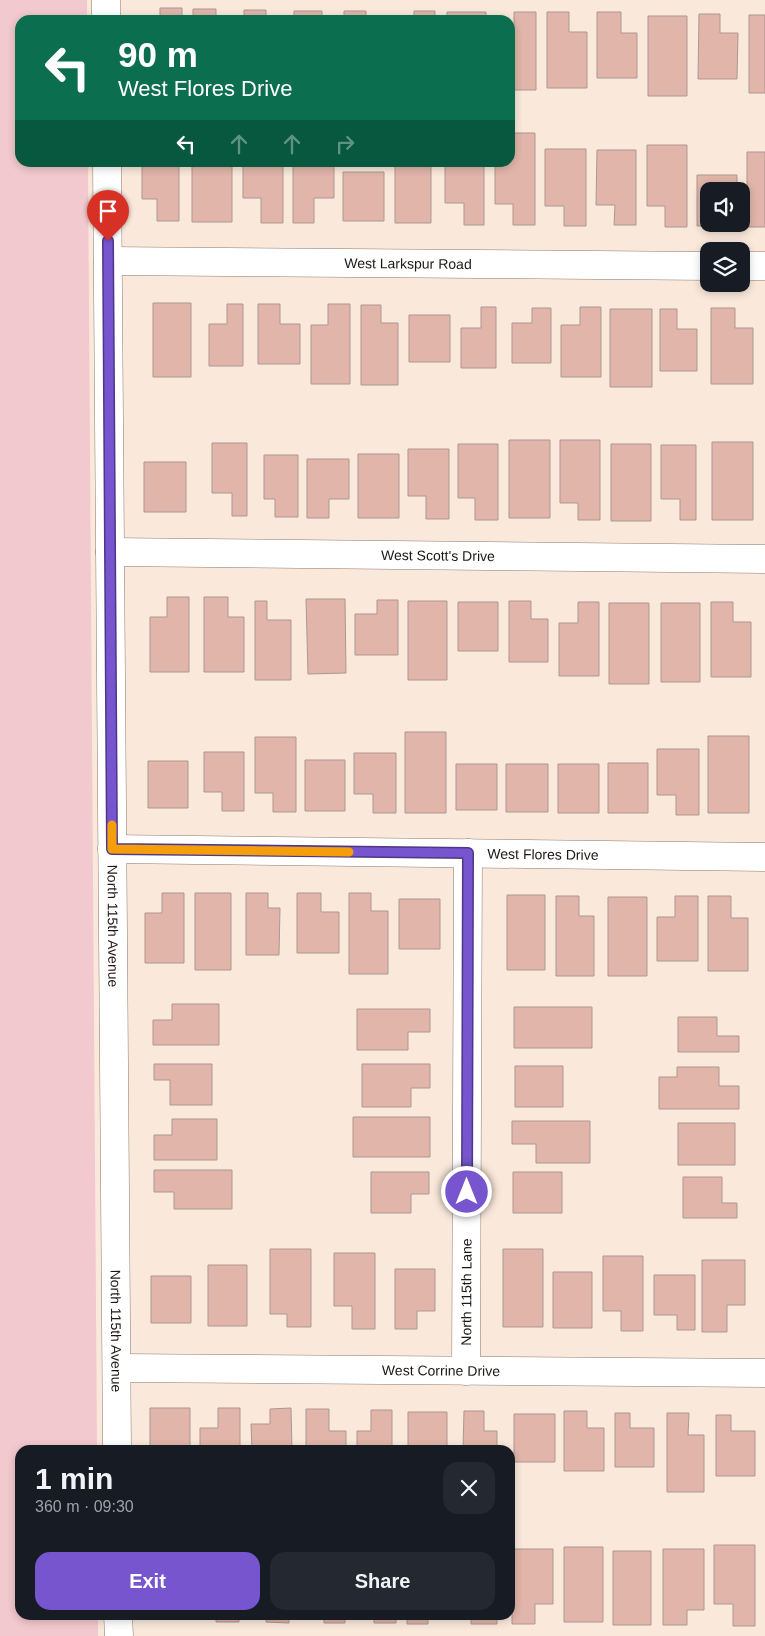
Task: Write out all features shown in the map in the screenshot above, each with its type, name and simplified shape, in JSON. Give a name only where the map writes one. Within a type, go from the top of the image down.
[{"type":"street","points":[[106,0],[106,15]]},
{"type":"street","name":"North 115th Avenue","points":[[107,167],[117,1445]]},
{"type":"street","name":"West Larkspur Road","points":[[108,260],[700,266]]},
{"type":"street","points":[[750,266],[765,266]]},
{"type":"street","name":"West Scott's Drive","points":[[110,552],[765,559]]},
{"type":"street","name":"West Flores Drive","points":[[112,849],[765,857]]},
{"type":"street","name":"North 115th Lane","points":[[466,1371],[468,853]]},
{"type":"street","name":"West Corrine Drive","points":[[117,1368],[765,1373]]},
{"type":"street","points":[[118,1620],[118,1636]]},
{"type":"shaded area","points":[[0,0],[87,0],[87,15],[15,15],[15,167],[88,167],[97,1445],[15,1445],[15,1620],[98,1620],[98,1636],[0,1636]]},
{"type":"building","points":[[160,8],[182,8],[182,15],[160,15]]},
{"type":"building","points":[[193,9],[216,9],[216,15],[193,15]]},
{"type":"building","points":[[244,10],[266,10],[266,15],[244,15]]},
{"type":"building","points":[[294,11],[322,11],[322,15],[294,15]]},
{"type":"building","points":[[344,11],[366,11],[366,15],[344,15]]},
{"type":"building","points":[[414,11],[435,11],[435,15],[414,15]]},
{"type":"building","points":[[447,12],[486,12],[486,15],[447,15]]},
{"type":"building","points":[[514,12],[536,12],[536,90],[515,90]]},
{"type":"building","points":[[547,12],[569,12],[569,32],[587,32],[587,88],[547,88]]},
{"type":"building","points":[[597,12],[621,12],[621,33],[637,33],[637,78],[597,78]]},
{"type":"building","points":[[699,14],[720,14],[720,33],[738,33],[737,79],[698,79]]},
{"type":"building","points":[[749,15],[765,15],[765,93],[749,93]]},
{"type":"building","points":[[648,16],[687,16],[687,96],[648,96]]},
{"type":"building","points":[[515,133],[535,133],[535,225],[513,225],[513,204],[495,204],[495,167],[515,167]]},
{"type":"building","points":[[647,145],[687,145],[687,227],[665,227],[665,206],[647,206]]},
{"type":"building","points":[[545,149],[586,149],[586,226],[564,226],[564,206],[545,206]]},
{"type":"building","points":[[597,150],[636,150],[636,225],[614,225],[615,205],[596,205]]},
{"type":"building","points":[[747,152],[765,152],[765,227],[750,227],[750,182],[747,182]]},
{"type":"building","points":[[142,167],[179,167],[179,221],[157,221],[157,199],[142,199]]},
{"type":"building","points":[[192,167],[232,167],[232,222],[192,222]]},
{"type":"building","points":[[243,167],[283,167],[283,223],[261,223],[261,198],[243,198]]},
{"type":"building","points":[[293,167],[334,167],[334,198],[314,198],[314,223],[293,223]]},
{"type":"building","points":[[395,167],[431,167],[431,223],[395,223]]},
{"type":"building","points":[[445,167],[484,167],[484,225],[464,225],[464,203],[445,203]]},
{"type":"building","points":[[343,172],[384,172],[384,221],[343,221]]},
{"type":"building","points":[[697,175],[737,175],[737,182],[700,182],[700,226],[697,226]]},
{"type":"building","points":[[153,303],[191,303],[191,377],[153,377]]},
{"type":"building","points":[[227,304],[243,304],[243,366],[209,366],[209,324],[227,324]]},
{"type":"building","points":[[258,304],[280,304],[280,324],[300,324],[300,364],[258,364]]},
{"type":"building","points":[[328,304],[350,304],[350,384],[311,384],[311,325],[328,325]]},
{"type":"building","points":[[361,305],[381,305],[381,323],[398,323],[398,385],[361,385]]},
{"type":"building","points":[[481,307],[496,307],[496,368],[461,368],[461,328],[481,328]]},
{"type":"building","points":[[580,307],[601,307],[601,377],[561,377],[561,325],[580,325]]},
{"type":"building","points":[[532,308],[551,308],[551,363],[512,363],[512,323],[532,323]]},
{"type":"building","points":[[711,308],[735,308],[735,328],[753,328],[753,384],[711,384]]},
{"type":"building","points":[[610,309],[652,309],[652,387],[610,387]]},
{"type":"building","points":[[660,309],[677,309],[677,329],[697,329],[697,371],[660,371]]},
{"type":"building","points":[[409,315],[450,315],[450,362],[409,362]]},
{"type":"building","points":[[509,440],[550,440],[550,518],[509,518]]},
{"type":"building","points":[[560,440],[600,440],[600,520],[578,520],[578,503],[560,503]]},
{"type":"building","points":[[712,442],[753,442],[753,520],[712,520]]},
{"type":"building","points":[[212,443],[247,443],[247,516],[232,516],[232,493],[212,493]]},
{"type":"building","points":[[458,444],[498,444],[498,520],[475,520],[475,498],[458,498]]},
{"type":"building","points":[[611,444],[651,444],[651,521],[611,521]]},
{"type":"building","points":[[661,445],[696,445],[696,520],[680,520],[680,499],[661,499]]},
{"type":"building","points":[[408,449],[449,449],[449,519],[426,519],[426,496],[408,496]]},
{"type":"building","points":[[358,454],[399,454],[399,518],[358,518]]},
{"type":"building","points":[[264,455],[298,455],[298,517],[275,517],[275,499],[264,499]]},
{"type":"building","points":[[307,459],[349,459],[349,499],[329,499],[329,518],[307,518]]},
{"type":"building","points":[[144,462],[186,462],[186,512],[144,512]]},
{"type":"building","points":[[167,597],[189,597],[189,672],[150,672],[150,617],[167,617]]},
{"type":"building","points":[[204,597],[228,597],[228,617],[244,617],[244,672],[204,672]]},
{"type":"building","points":[[306,599],[345,599],[346,673],[308,674]]},
{"type":"building","points":[[377,600],[398,600],[398,655],[355,655],[355,614],[377,614]]},
{"type":"building","points":[[255,601],[267,601],[267,620],[291,620],[291,680],[255,680]]},
{"type":"building","points":[[408,601],[447,601],[447,680],[408,680]]},
{"type":"building","points":[[509,601],[531,601],[531,619],[548,619],[548,662],[509,662]]},
{"type":"building","points":[[458,602],[498,602],[498,651],[458,651]]},
{"type":"building","points":[[578,602],[599,602],[599,676],[559,676],[559,623],[578,623]]},
{"type":"building","points":[[711,602],[733,602],[733,622],[751,622],[751,677],[711,677]]},
{"type":"building","points":[[609,603],[649,603],[649,684],[609,684]]},
{"type":"building","points":[[661,603],[700,603],[700,682],[661,682]]},
{"type":"building","points":[[405,732],[446,732],[446,813],[405,813]]},
{"type":"building","points":[[708,736],[749,736],[749,813],[708,813]]},
{"type":"building","points":[[255,737],[296,737],[296,812],[273,812],[273,793],[255,793]]},
{"type":"building","points":[[657,749],[699,749],[699,815],[676,815],[676,795],[657,795]]},
{"type":"building","points":[[204,752],[244,752],[244,811],[222,811],[222,792],[204,792]]},
{"type":"building","points":[[354,753],[396,753],[396,813],[373,813],[373,794],[354,794]]},
{"type":"building","points":[[305,760],[345,760],[345,811],[305,811]]},
{"type":"building","points":[[148,761],[188,761],[188,808],[148,808]]},
{"type":"building","points":[[608,763],[648,763],[648,813],[608,813]]},
{"type":"building","points":[[456,764],[497,764],[497,810],[456,810]]},
{"type":"building","points":[[506,764],[548,764],[548,812],[506,812]]},
{"type":"building","points":[[558,764],[599,764],[599,813],[558,813]]},
{"type":"building","points":[[162,893],[184,893],[184,963],[145,963],[145,913],[162,913]]},
{"type":"building","points":[[195,893],[231,893],[231,970],[195,970]]},
{"type":"building","points":[[246,893],[268,893],[268,908],[280,908],[279,955],[246,955]]},
{"type":"building","points":[[297,893],[321,893],[321,912],[339,912],[339,953],[297,953]]},
{"type":"building","points":[[349,893],[371,893],[371,911],[388,911],[388,974],[349,974]]},
{"type":"building","points":[[507,895],[545,895],[545,970],[507,970]]},
{"type":"building","points":[[556,896],[579,896],[579,916],[594,916],[594,976],[556,976]]},
{"type":"building","points":[[675,896],[698,896],[698,961],[657,961],[657,917],[675,917]]},
{"type":"building","points":[[708,896],[731,896],[731,918],[748,918],[748,971],[708,971]]},
{"type":"building","points":[[608,897],[647,897],[647,976],[608,976]]},
{"type":"building","points":[[399,899],[440,899],[440,949],[399,949]]},
{"type":"building","points":[[172,1004],[219,1004],[219,1045],[153,1045],[153,1020],[172,1020]]},
{"type":"building","points":[[514,1007],[592,1007],[592,1048],[514,1048]]},
{"type":"building","points":[[357,1009],[430,1009],[430,1032],[408,1032],[408,1050],[357,1050]]},
{"type":"building","points":[[678,1017],[717,1017],[717,1036],[739,1036],[739,1052],[678,1052]]},
{"type":"building","points":[[154,1064],[212,1064],[212,1105],[170,1105],[170,1080],[154,1080]]},
{"type":"building","points":[[362,1064],[430,1064],[430,1088],[411,1088],[411,1107],[362,1107]]},
{"type":"building","points":[[515,1066],[563,1066],[563,1107],[515,1107]]},
{"type":"building","points":[[677,1067],[719,1067],[719,1086],[739,1086],[739,1109],[659,1109],[659,1077],[677,1077]]},
{"type":"building","points":[[353,1117],[430,1117],[430,1157],[353,1157]]},
{"type":"building","points":[[172,1119],[217,1119],[217,1160],[154,1160],[154,1135],[172,1135]]},
{"type":"building","points":[[512,1121],[590,1121],[590,1163],[536,1163],[536,1144],[512,1144]]},
{"type":"building","points":[[678,1123],[735,1123],[735,1165],[678,1165]]},
{"type":"building","points":[[154,1170],[232,1170],[232,1209],[174,1209],[174,1192],[154,1192]]},
{"type":"building","points":[[371,1172],[429,1172],[429,1194],[411,1194],[411,1213],[371,1213]]},
{"type":"building","points":[[513,1172],[562,1172],[562,1213],[513,1213]]},
{"type":"building","points":[[683,1177],[722,1177],[722,1203],[737,1203],[737,1218],[683,1218]]},
{"type":"building","points":[[270,1249],[311,1249],[311,1327],[287,1327],[287,1314],[270,1314]]},
{"type":"building","points":[[503,1249],[543,1249],[543,1327],[503,1327]]},
{"type":"building","points":[[334,1253],[375,1253],[375,1329],[352,1329],[352,1306],[334,1306]]},
{"type":"building","points":[[603,1256],[643,1256],[643,1331],[621,1331],[621,1311],[603,1311]]},
{"type":"building","points":[[702,1260],[745,1260],[745,1305],[727,1305],[727,1332],[702,1332]]},
{"type":"building","points":[[208,1265],[247,1265],[247,1326],[208,1326]]},
{"type":"building","points":[[395,1269],[435,1269],[435,1311],[417,1311],[417,1329],[395,1329]]},
{"type":"building","points":[[553,1272],[592,1272],[592,1328],[553,1328]]},
{"type":"building","points":[[654,1275],[695,1275],[695,1330],[677,1330],[677,1315],[654,1315]]},
{"type":"building","points":[[151,1276],[191,1276],[191,1323],[151,1323]]},
{"type":"building","points":[[150,1408],[190,1408],[190,1445],[150,1445]]},
{"type":"building","points":[[218,1408],[240,1408],[240,1445],[200,1445],[200,1428],[218,1428]]},
{"type":"building","points":[[291,1408],[292,1445],[252,1445],[251,1424],[270,1424],[270,1409]]},
{"type":"building","points":[[306,1409],[329,1409],[329,1431],[346,1431],[346,1445],[306,1445]]},
{"type":"building","points":[[371,1410],[392,1410],[392,1445],[357,1445],[357,1431],[371,1431]]},
{"type":"building","points":[[464,1411],[484,1411],[484,1431],[497,1431],[497,1445],[463,1445]]},
{"type":"building","points":[[564,1411],[587,1411],[587,1428],[604,1428],[604,1471],[564,1471]]},
{"type":"building","points":[[408,1412],[447,1412],[447,1445],[408,1445]]},
{"type":"building","points":[[615,1413],[630,1413],[630,1428],[654,1428],[654,1467],[615,1467]]},
{"type":"building","points":[[667,1413],[689,1413],[688,1435],[704,1435],[704,1492],[667,1492]]},
{"type":"building","points":[[514,1414],[555,1414],[555,1462],[515,1462]]},
{"type":"building","points":[[716,1415],[731,1415],[731,1431],[755,1431],[755,1476],[716,1476]]},
{"type":"building","points":[[714,1545],[755,1545],[755,1626],[733,1626],[733,1604],[714,1604]]},
{"type":"building","points":[[564,1547],[603,1547],[603,1622],[564,1622]]},
{"type":"building","points":[[515,1549],[553,1549],[553,1604],[535,1604],[535,1624],[512,1624],[512,1620],[515,1620]]},
{"type":"building","points":[[663,1549],[704,1549],[704,1610],[687,1610],[687,1625],[663,1625]]},
{"type":"building","points":[[613,1551],[651,1551],[651,1625],[613,1625]]},
{"type":"building","points":[[216,1620],[239,1620],[239,1622],[216,1622]]},
{"type":"building","points":[[266,1620],[289,1620],[289,1623],[266,1622]]},
{"type":"building","points":[[324,1620],[345,1620],[345,1623],[324,1623]]},
{"type":"building","points":[[374,1620],[396,1620],[396,1623],[374,1623]]},
{"type":"building","points":[[407,1620],[428,1620],[428,1624],[407,1624]]},
{"type":"building","points":[[471,1620],[497,1620],[497,1624],[471,1624]]},
{"type":"slow traffic","points":[[112,825],[112,849],[349,852]]},
{"type":"route","points":[[108,241],[112,849],[468,853],[467,1192]]}]
